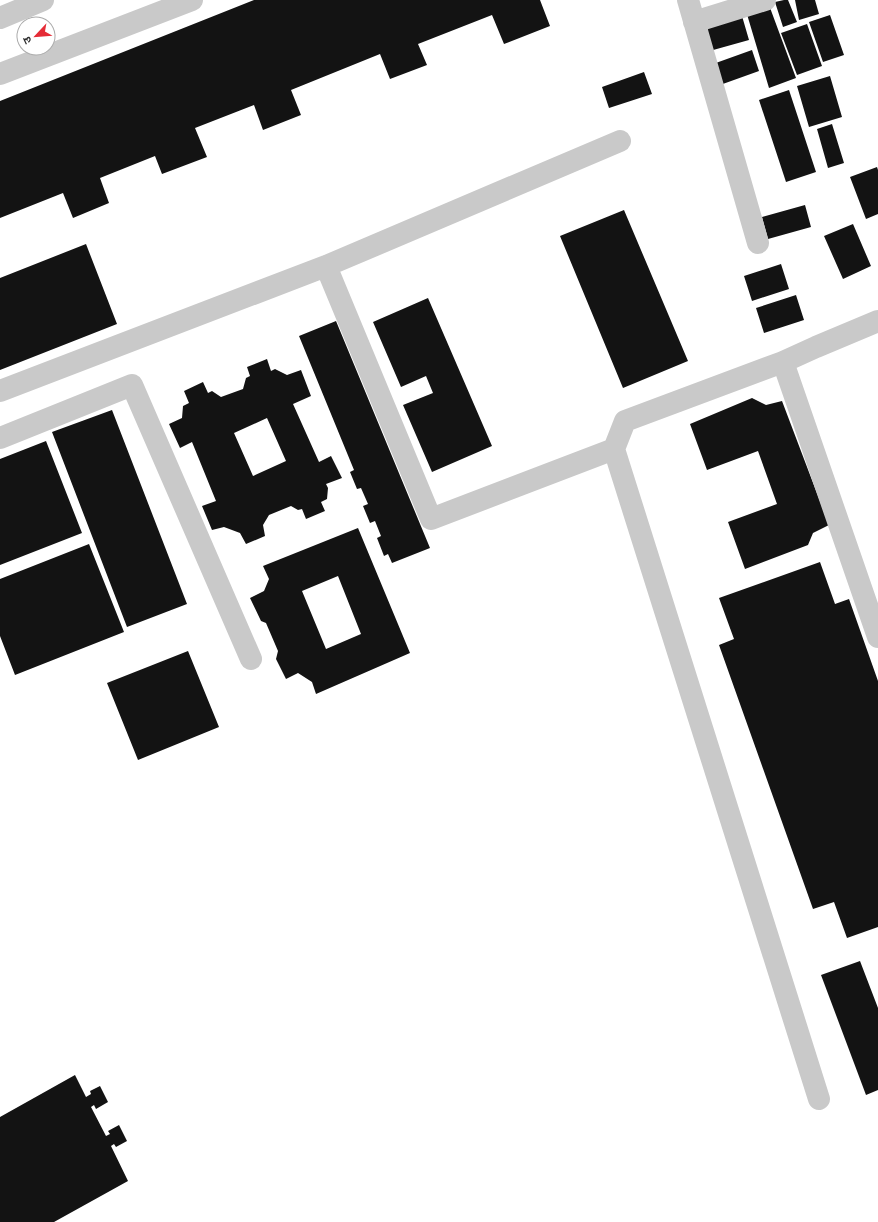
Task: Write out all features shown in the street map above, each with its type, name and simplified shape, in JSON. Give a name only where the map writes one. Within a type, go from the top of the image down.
[{"type":"street","points":[[0,18],[43,0]]},
{"type":"street","points":[[0,74],[192,0]]},
{"type":"street","points":[[688,0],[758,243]]},
{"type":"street","points":[[694,22],[765,0]]},
{"type":"street","points":[[0,391],[326,266],[620,141]]},
{"type":"street","points":[[326,266],[431,519],[614,449]]},
{"type":"street","points":[[819,1099],[614,449],[625,421],[783,362],[816,346],[878,321]]},
{"type":"street","points":[[783,362],[878,637]]},
{"type":"street","points":[[0,438],[132,385],[251,659]]},
{"type":"building","points":[[254,0],[540,0],[550,26],[504,44],[492,15],[418,44],[427,65],[390,79],[380,54],[291,90],[301,115],[263,130],[254,105],[195,128],[207,157],[162,174],[155,156],[100,178],[109,203],[73,218],[63,193],[0,218],[0,101]]},
{"type":"building","points":[[788,0],[797,22],[783,27],[775,2]]},
{"type":"building","points":[[795,0],[815,0],[819,14],[799,20]]},
{"type":"building","points":[[769,5],[796,78],[769,88],[746,11]]},
{"type":"building","points":[[830,15],[844,55],[823,62],[809,22]]},
{"type":"building","points":[[742,16],[749,40],[706,52],[699,29]]},
{"type":"building","points":[[807,24],[822,66],[797,75],[781,33]]},
{"type":"building","points":[[752,50],[759,71],[720,85],[713,64]]},
{"type":"building","points":[[644,72],[652,94],[609,108],[602,87]]},
{"type":"building","points":[[830,76],[842,117],[809,127],[797,86]]},
{"type":"building","points":[[789,90],[816,172],[786,182],[759,100]]},
{"type":"building","points":[[832,124],[844,163],[828,168],[817,129]]},
{"type":"building","points":[[877,167],[878,214],[866,219],[850,177]]},
{"type":"building","points":[[805,205],[811,227],[768,239],[762,217]]},
{"type":"building","points":[[624,210],[688,361],[623,388],[560,236]]},
{"type":"building","points":[[853,224],[871,266],[843,279],[824,236]]},
{"type":"building","points":[[86,244],[117,324],[0,370],[0,278]]},
{"type":"building","points":[[781,264],[789,289],[752,301],[744,276]]},
{"type":"building","points":[[796,295],[804,320],[764,333],[756,308]]},
{"type":"building","points":[[428,298],[492,446],[432,472],[403,405],[433,393],[426,376],[401,387],[373,322]]},
{"type":"building","points":[[336,321],[430,548],[392,563],[388,554],[384,556],[377,538],[381,536],[375,521],[370,523],[363,506],[368,504],[361,488],[357,489],[350,472],[354,470],[299,336]]},
{"type":"building","points":[[267,359],[271,371],[275,369],[287,375],[301,370],[311,396],[293,404],[319,462],[331,456],[342,478],[326,484],[328,488],[327,499],[321,502],[325,511],[306,519],[302,509],[298,510],[291,506],[269,515],[263,525],[265,536],[246,544],[240,533],[224,527],[212,530],[202,506],[216,501],[192,442],[180,448],[169,424],[182,418],[183,406],[189,403],[184,391],[203,382],[208,393],[212,391],[221,397],[243,389],[246,378],[250,376],[247,367]],"holes":[[[267,418],[286,461],[253,476],[234,433]]]},
{"type":"building","points":[[752,398],[766,405],[782,401],[829,525],[813,533],[808,545],[745,569],[728,522],[777,504],[758,451],[707,470],[690,424]]},
{"type":"building","points":[[112,410],[187,604],[127,627],[52,432]]},
{"type":"building","points":[[46,441],[82,533],[0,565],[0,459]]},
{"type":"building","points":[[358,528],[410,653],[316,694],[312,682],[298,673],[286,679],[276,659],[278,651],[266,623],[261,621],[250,598],[264,591],[269,579],[263,566]],"holes":[[[338,576],[361,634],[326,649],[302,591]]]},
{"type":"building","points":[[89,544],[124,632],[15,675],[0,636],[0,579]]},
{"type":"building","points":[[820,562],[835,604],[849,599],[878,681],[878,927],[847,938],[834,902],[813,909],[719,645],[734,639],[719,598]]},
{"type":"building","points":[[188,651],[219,727],[138,760],[107,683]]},
{"type":"building","points":[[860,961],[878,1008],[878,1090],[866,1095],[821,975]]},
{"type":"building","points":[[75,1075],[86,1097],[91,1094],[90,1091],[100,1086],[108,1102],[96,1109],[94,1105],[91,1107],[106,1136],[110,1134],[108,1131],[119,1125],[127,1141],[116,1147],[114,1144],[111,1146],[128,1181],[54,1222],[0,1222],[0,1117]]}]
